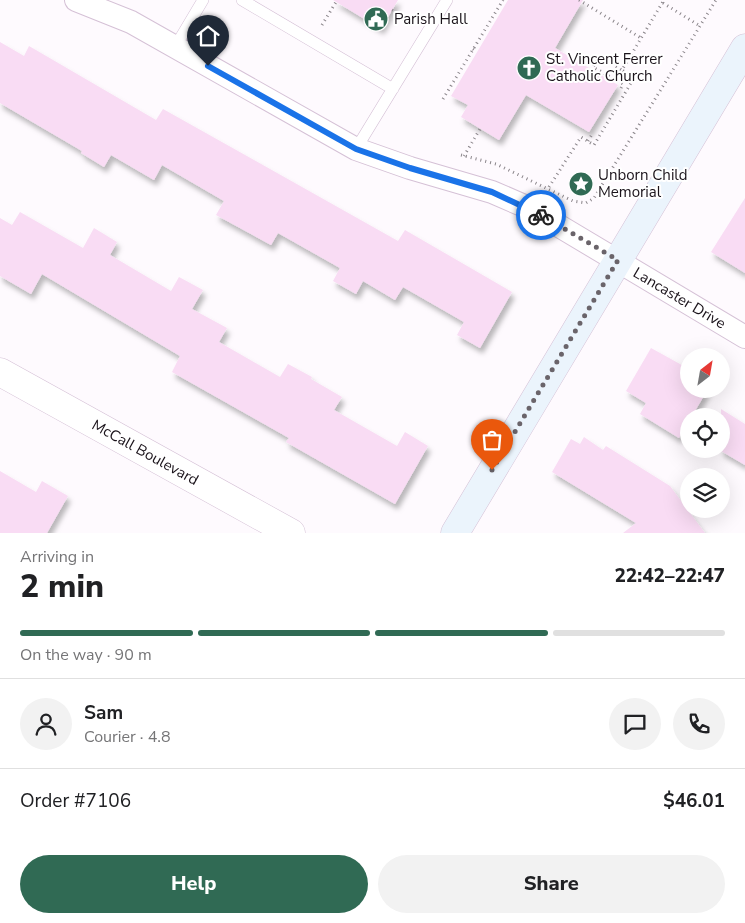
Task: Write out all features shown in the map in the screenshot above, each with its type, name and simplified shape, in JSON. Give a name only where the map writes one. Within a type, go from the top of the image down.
[{"type":"main road","points":[[455,533],[745,48]]},
{"type":"street","name":"Lancaster Drive","points":[[76,0],[131,22],[356,149],[410,168],[492,192],[529,208],[745,337]]},
{"type":"street","name":"McCall Boulevard","points":[[0,372],[291,533]]},
{"type":"lane","points":[[175,47],[203,0]]},
{"type":"lane","points":[[242,0],[394,89]]},
{"type":"lane","points":[[356,149],[447,0]]},
{"type":"path","points":[[443,99],[503,0]]},
{"type":"path","points":[[579,0],[641,38]]},
{"type":"path","points":[[456,153],[496,164],[581,203],[594,198],[716,0]]},
{"type":"path","points":[[622,70],[664,1],[700,26]]},
{"type":"path","points":[[313,41],[336,2]]},
{"type":"path","points":[[491,20],[495,22]]},
{"type":"path","points":[[473,49],[478,52]]},
{"type":"path","points":[[549,188],[582,137],[594,145],[618,101],[634,78],[599,57],[594,67],[623,84],[621,88]]},
{"type":"path","points":[[464,156],[480,129]]},
{"type":"path","points":[[588,141],[593,133]]},
{"type":"building","name":"Parish Hall","points":[[333,0],[398,0],[381,29]]},
{"type":"building","name":"St. Vincent Ferrer Catholic Church","points":[[508,0],[583,0],[555,48],[618,85],[589,132],[526,95],[499,140],[461,117],[468,105],[451,96]]},
{"type":"building","points":[[0,42],[24,56],[29,46],[156,120],[163,109],[398,241],[405,230],[512,292],[480,348],[457,335],[464,322],[403,287],[395,300],[363,281],[356,294],[333,281],[340,268],[278,233],[271,245],[216,215],[224,201],[162,165],[154,180],[111,155],[104,167],[81,153],[82,151],[0,103]]},
{"type":"building","points":[[745,198],[745,273],[711,252]]},
{"type":"building","points":[[20,212],[83,248],[94,228],[117,242],[110,255],[171,291],[179,277],[203,290],[192,309],[227,328],[219,342],[280,377],[288,364],[312,377],[311,379],[342,397],[334,410],[397,446],[405,432],[428,446],[395,504],[286,442],[289,438],[172,372],[180,356],[42,274],[31,294],[0,276],[0,218],[12,225]]},
{"type":"building","points":[[651,348],[680,364],[680,398],[703,398],[697,408],[680,408],[679,438],[640,414],[646,403],[626,391]]},
{"type":"building","points":[[730,415],[745,424],[745,465],[730,456]]},
{"type":"building","points":[[584,437],[603,450],[606,446],[670,486],[680,499],[680,518],[694,518],[705,533],[623,533],[636,523],[552,472],[571,439],[580,444]]},
{"type":"building","points":[[0,471],[36,492],[42,481],[68,496],[47,533],[0,533]]},
{"type":"way so far","points":[[492,470],[618,260],[541,215]]},
{"type":"place","name":"Parish Hall","points":[[376,19]]},
{"type":"place","name":"St. Vincent Ferrer Catholic Church","points":[[529,68]]},
{"type":"place","name":"Unborn Child Memorial","points":[[581,184]]},
{"type":"route","points":[[208,66],[371,156],[492,192],[541,215]]}]
